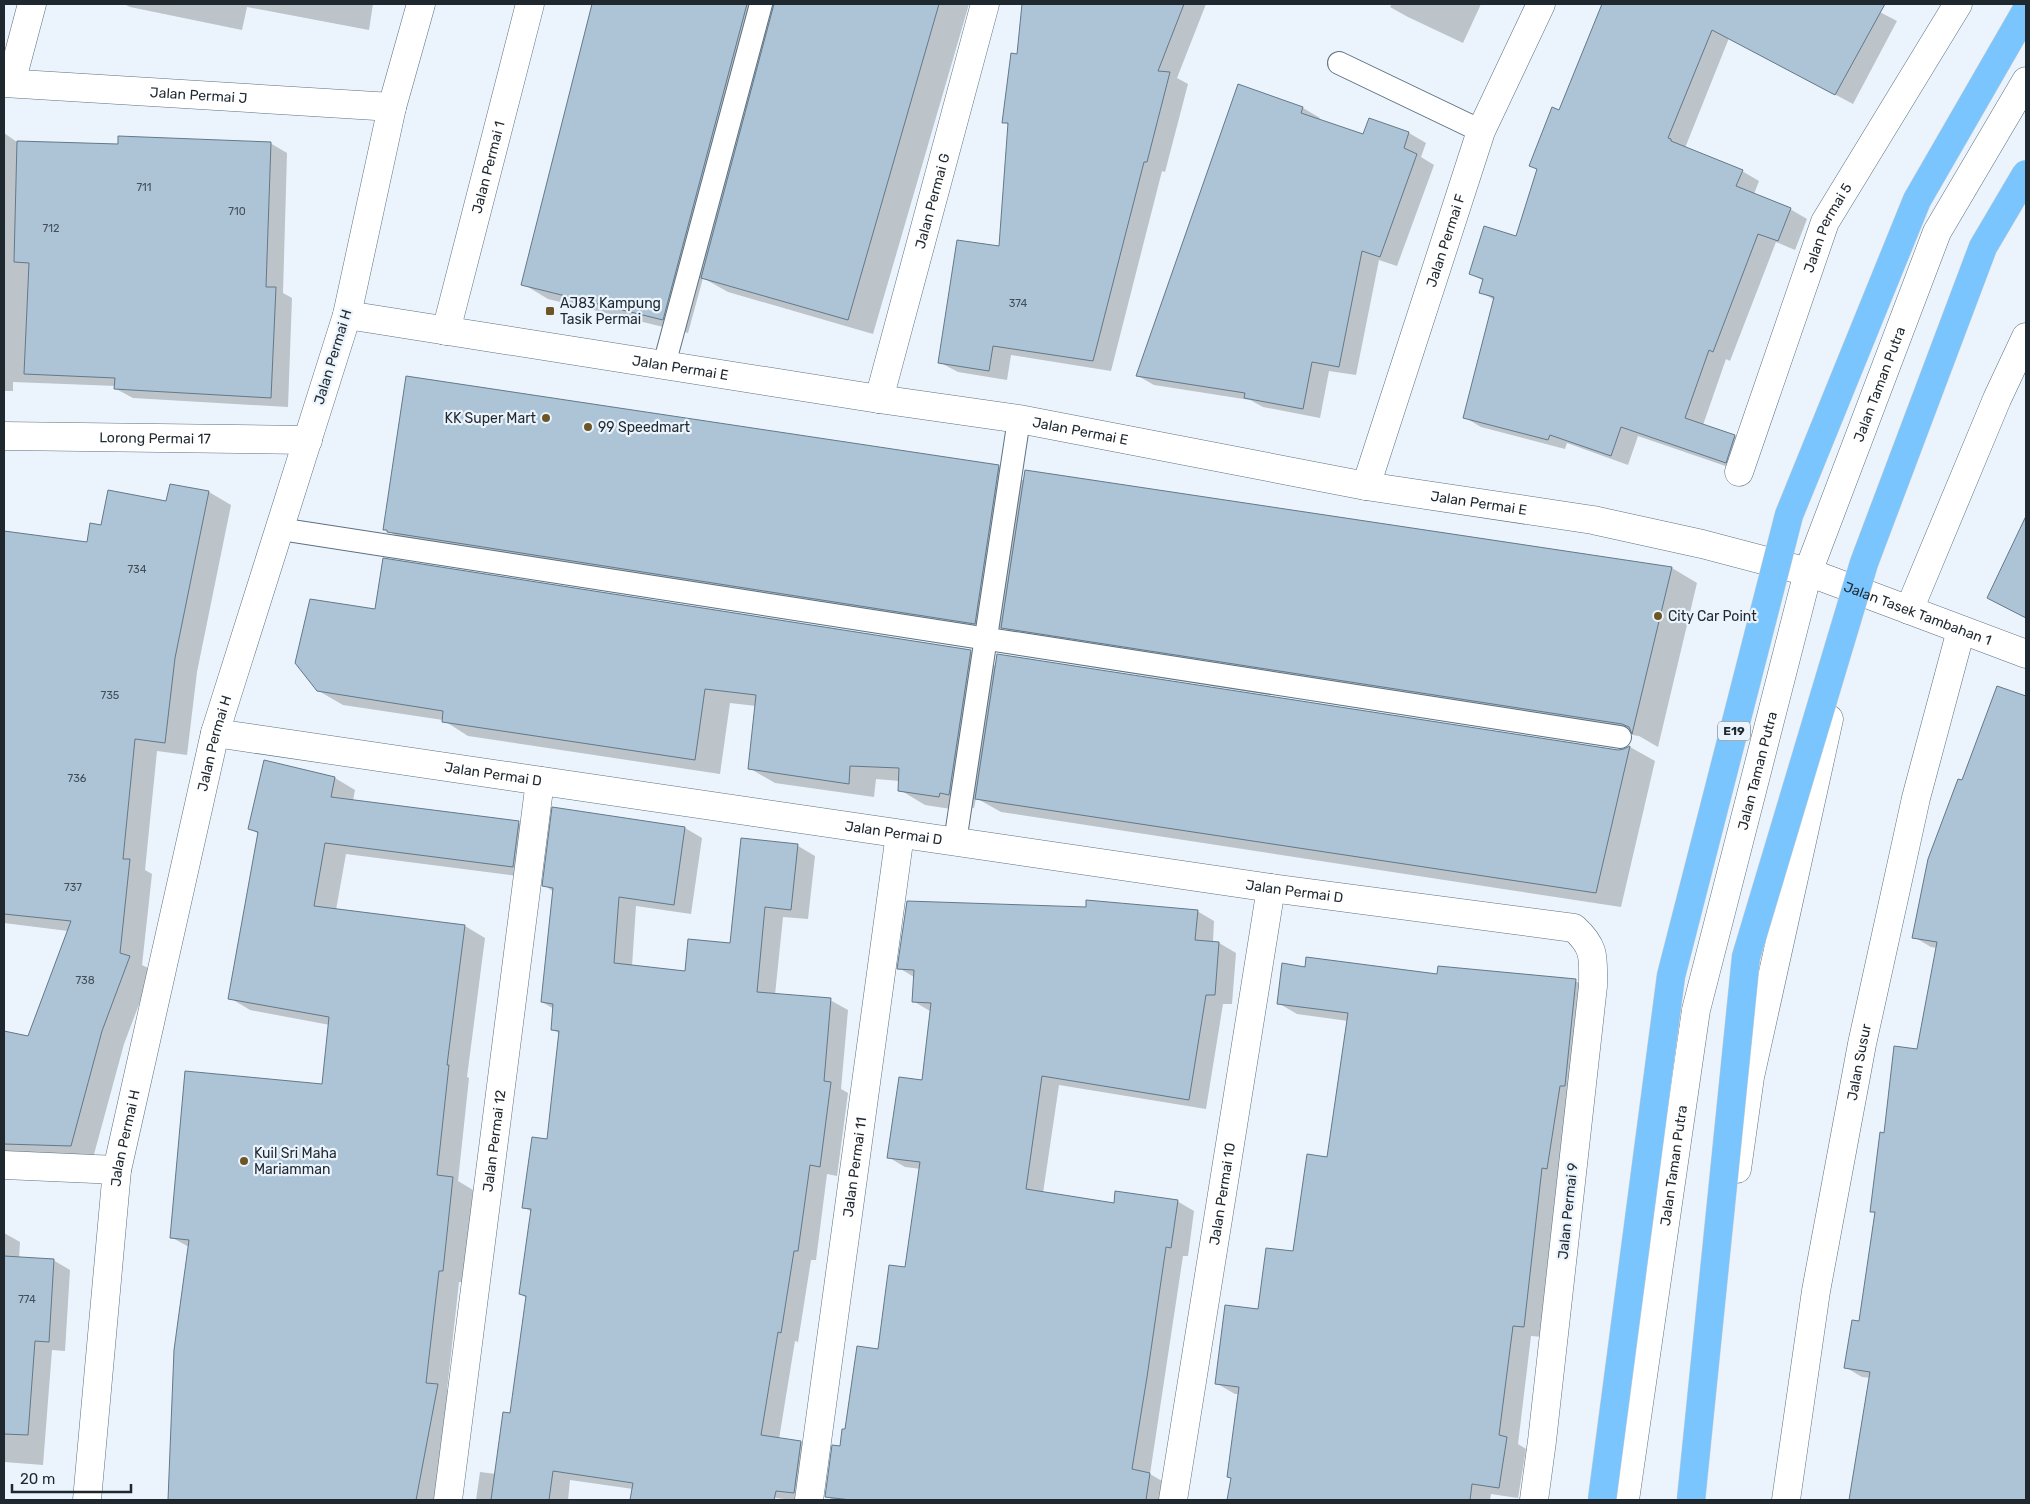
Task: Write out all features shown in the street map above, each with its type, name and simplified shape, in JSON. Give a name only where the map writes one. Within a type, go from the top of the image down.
[{"type":"highway","name":"E19","points":[[1602,1500],[1671,976],[1790,515],[1917,200],[2026,11]]},
{"type":"highway","points":[[1690,1500],[1746,957],[1864,563],[1983,247],[2026,174]]},
{"type":"street","points":[[8,83],[32,4]]},
{"type":"street","name":"Jalan Permai H","points":[[87,1500],[117,1170],[215,733],[347,314],[392,107],[422,4]]},
{"type":"street","name":"Jalan Permai 1","points":[[446,331],[530,4]]},
{"type":"street","name":"Jalan Permai G","points":[[879,399],[986,4]]},
{"type":"street","name":"Jalan Permai F","points":[[1366,486],[1481,131],[1541,4]]},
{"type":"street","name":"Jalan Permai 5","points":[[1739,472],[1825,222],[1958,4]]},
{"type":"street","name":"Jalan Taman Putra","points":[[1625,1500],[1696,1010],[1808,572],[1938,232],[2026,81]]},
{"type":"street","name":"Jalan Permai J","points":[[8,83],[392,107]]},
{"type":"street","points":[[1690,1500],[1750,1077],[1857,591],[1885,508],[1970,284],[2026,183]]},
{"type":"street","name":"Jalan Permai E","points":[[347,314],[879,399],[1019,419],[1366,486],[1593,520],[1702,544],[1808,572]]},
{"type":"street","points":[[1909,610],[1997,399],[2026,337]]},
{"type":"street","name":"Lorong Permai 17","points":[[4,436],[308,440]]},
{"type":"street","name":"Jalan Tasek Tambahan 1","points":[[1808,572],[2026,654]]},
{"type":"street","name":"Jalan Susur","points":[[1786,1500],[1816,1291],[1862,1044],[1916,798],[1961,630]]},
{"type":"street","name":"Jalan Permai D","points":[[215,733],[1271,888],[1574,928]]},
{"type":"street","name":"Jalan Permai 12","points":[[448,1500],[540,781]]},
{"type":"street","name":"Jalan Permai 11","points":[[810,1500],[900,834]]},
{"type":"street","name":"Jalan Permai 10","points":[[1172,1500],[1271,888]]},
{"type":"street","name":"Jalan Permai 9","points":[[1534,1500],[1593,986],[1593,960],[1588,940],[1574,928]]},
{"type":"street","points":[[4,1165],[117,1170]]},
{"type":"lane","points":[[664,365],[761,4]]},
{"type":"lane","points":[[1340,63],[1481,131]]},
{"type":"lane","points":[[955,842],[1019,419]]},
{"type":"lane","points":[[280,529],[1620,736]]},
{"type":"building","points":[[592,4],[747,4],[663,320],[521,285]]},
{"type":"building","points":[[774,4],[939,4],[848,320],[701,278]]},
{"type":"building","points":[[1022,4],[1184,4],[1158,71],[1170,72],[1147,162],[1144,162],[1093,361],[993,346],[989,371],[938,363],[957,240],[999,246],[1008,123],[1002,123],[1011,53],[1017,54]]},
{"type":"building","points":[[1602,4],[1885,4],[1835,95],[1712,30],[1668,138],[1671,141],[1743,170],[1736,186],[1791,208],[1778,241],[1758,234],[1713,352],[1709,350],[1685,418],[1735,435],[1726,463],[1621,427],[1611,456],[1550,435],[1548,440],[1463,418],[1494,297],[1479,293],[1483,279],[1469,274],[1484,226],[1516,236],[1537,169],[1529,166],[1552,107],[1559,110]]},
{"type":"building","points":[[1238,84],[1303,107],[1301,113],[1363,134],[1369,118],[1409,132],[1404,148],[1417,154],[1380,257],[1362,251],[1339,367],[1312,362],[1303,409],[1244,398],[1245,393],[1136,376]]},
{"type":"building","points":[[118,136],[271,142],[266,287],[276,287],[271,398],[114,389],[115,378],[24,374],[29,263],[14,262],[17,141],[118,144]]},
{"type":"building","points":[[406,376],[999,465],[975,624],[387,532],[387,530],[383,530]]},
{"type":"building","points":[[1025,470],[1672,567],[1632,734],[1629,727],[1622,724],[1001,628]]},
{"type":"building","points":[[170,484],[209,491],[175,658],[165,743],[135,739],[123,859],[130,859],[120,953],[130,956],[102,1031],[71,1146],[4,1144],[4,1031],[28,1036],[71,921],[4,914],[4,531],[87,542],[90,523],[101,525],[108,490],[166,501]]},
{"type":"building","points":[[2026,516],[2026,618],[1987,598]]},
{"type":"building","points":[[383,558],[971,650],[949,795],[940,793],[939,797],[898,791],[899,768],[850,766],[849,784],[748,769],[756,695],[705,689],[695,760],[442,722],[443,711],[317,691],[295,663],[310,599],[375,609]]},
{"type":"building","points":[[997,654],[1618,750],[1630,746],[1596,893],[975,799]]},
{"type":"building","points":[[1997,686],[2026,696],[2026,1500],[1849,1500],[1870,1372],[1844,1368],[1852,1320],[1859,1321],[1875,1212],[1870,1212],[1880,1132],[1884,1133],[1894,1046],[1917,1049],[1937,942],[1912,938],[1928,859],[1958,779],[1962,780]]},
{"type":"building","points":[[264,760],[335,777],[331,797],[519,821],[513,867],[325,843],[314,906],[465,925],[447,1065],[449,1065],[437,1175],[453,1177],[443,1271],[439,1271],[426,1383],[438,1384],[416,1500],[168,1500],[174,1350],[189,1240],[170,1238],[185,1071],[322,1084],[329,1017],[228,999],[258,832],[248,829]]},
{"type":"building","points":[[552,807],[685,827],[674,905],[619,897],[614,963],[685,971],[688,939],[730,943],[741,838],[798,844],[791,910],[765,907],[757,992],[831,998],[824,1081],[831,1082],[820,1167],[810,1165],[798,1251],[794,1251],[781,1333],[778,1332],[761,1435],[801,1441],[794,1493],[776,1491],[774,1500],[630,1500],[633,1483],[553,1471],[549,1500],[491,1500],[503,1412],[510,1413],[526,1296],[519,1294],[531,1209],[522,1208],[532,1137],[547,1139],[559,1031],[551,1030],[553,1004],[541,1002],[553,888],[542,886]]},
{"type":"building","points":[[1086,900],[1198,910],[1195,940],[1219,942],[1215,995],[1206,995],[1189,1100],[1042,1076],[1026,1189],[1114,1203],[1115,1191],[1178,1200],[1171,1248],[1166,1247],[1132,1469],[1150,1473],[1146,1500],[851,1500],[825,1497],[832,1445],[840,1446],[842,1429],[845,1429],[857,1346],[878,1349],[889,1265],[905,1267],[920,1162],[887,1158],[899,1077],[922,1080],[931,1003],[912,1002],[914,970],[897,969],[907,901],[1086,907]]},
{"type":"building","points":[[1306,957],[1437,974],[1438,966],[1576,979],[1565,1086],[1560,1086],[1547,1169],[1542,1168],[1524,1327],[1513,1326],[1499,1435],[1507,1437],[1499,1488],[1472,1484],[1470,1500],[1227,1500],[1231,1478],[1227,1477],[1239,1387],[1215,1384],[1225,1305],[1258,1309],[1266,1248],[1293,1251],[1307,1154],[1327,1157],[1348,1013],[1277,1004],[1282,963],[1305,967]]},
{"type":"building","points":[[4,1256],[54,1259],[49,1342],[35,1341],[28,1435],[4,1434]]},
{"type":"place","name":"AJ83 Kampung Tasik Permai","points":[[550,311]]},
{"type":"place","name":"KK Super Mart","points":[[546,418]]},
{"type":"place","name":"99 Speedmart","points":[[588,427]]},
{"type":"place","name":"City Car Point","points":[[1658,616]]},
{"type":"place","name":"Kuil Sri Maha Mariamman","points":[[244,1161]]}]
